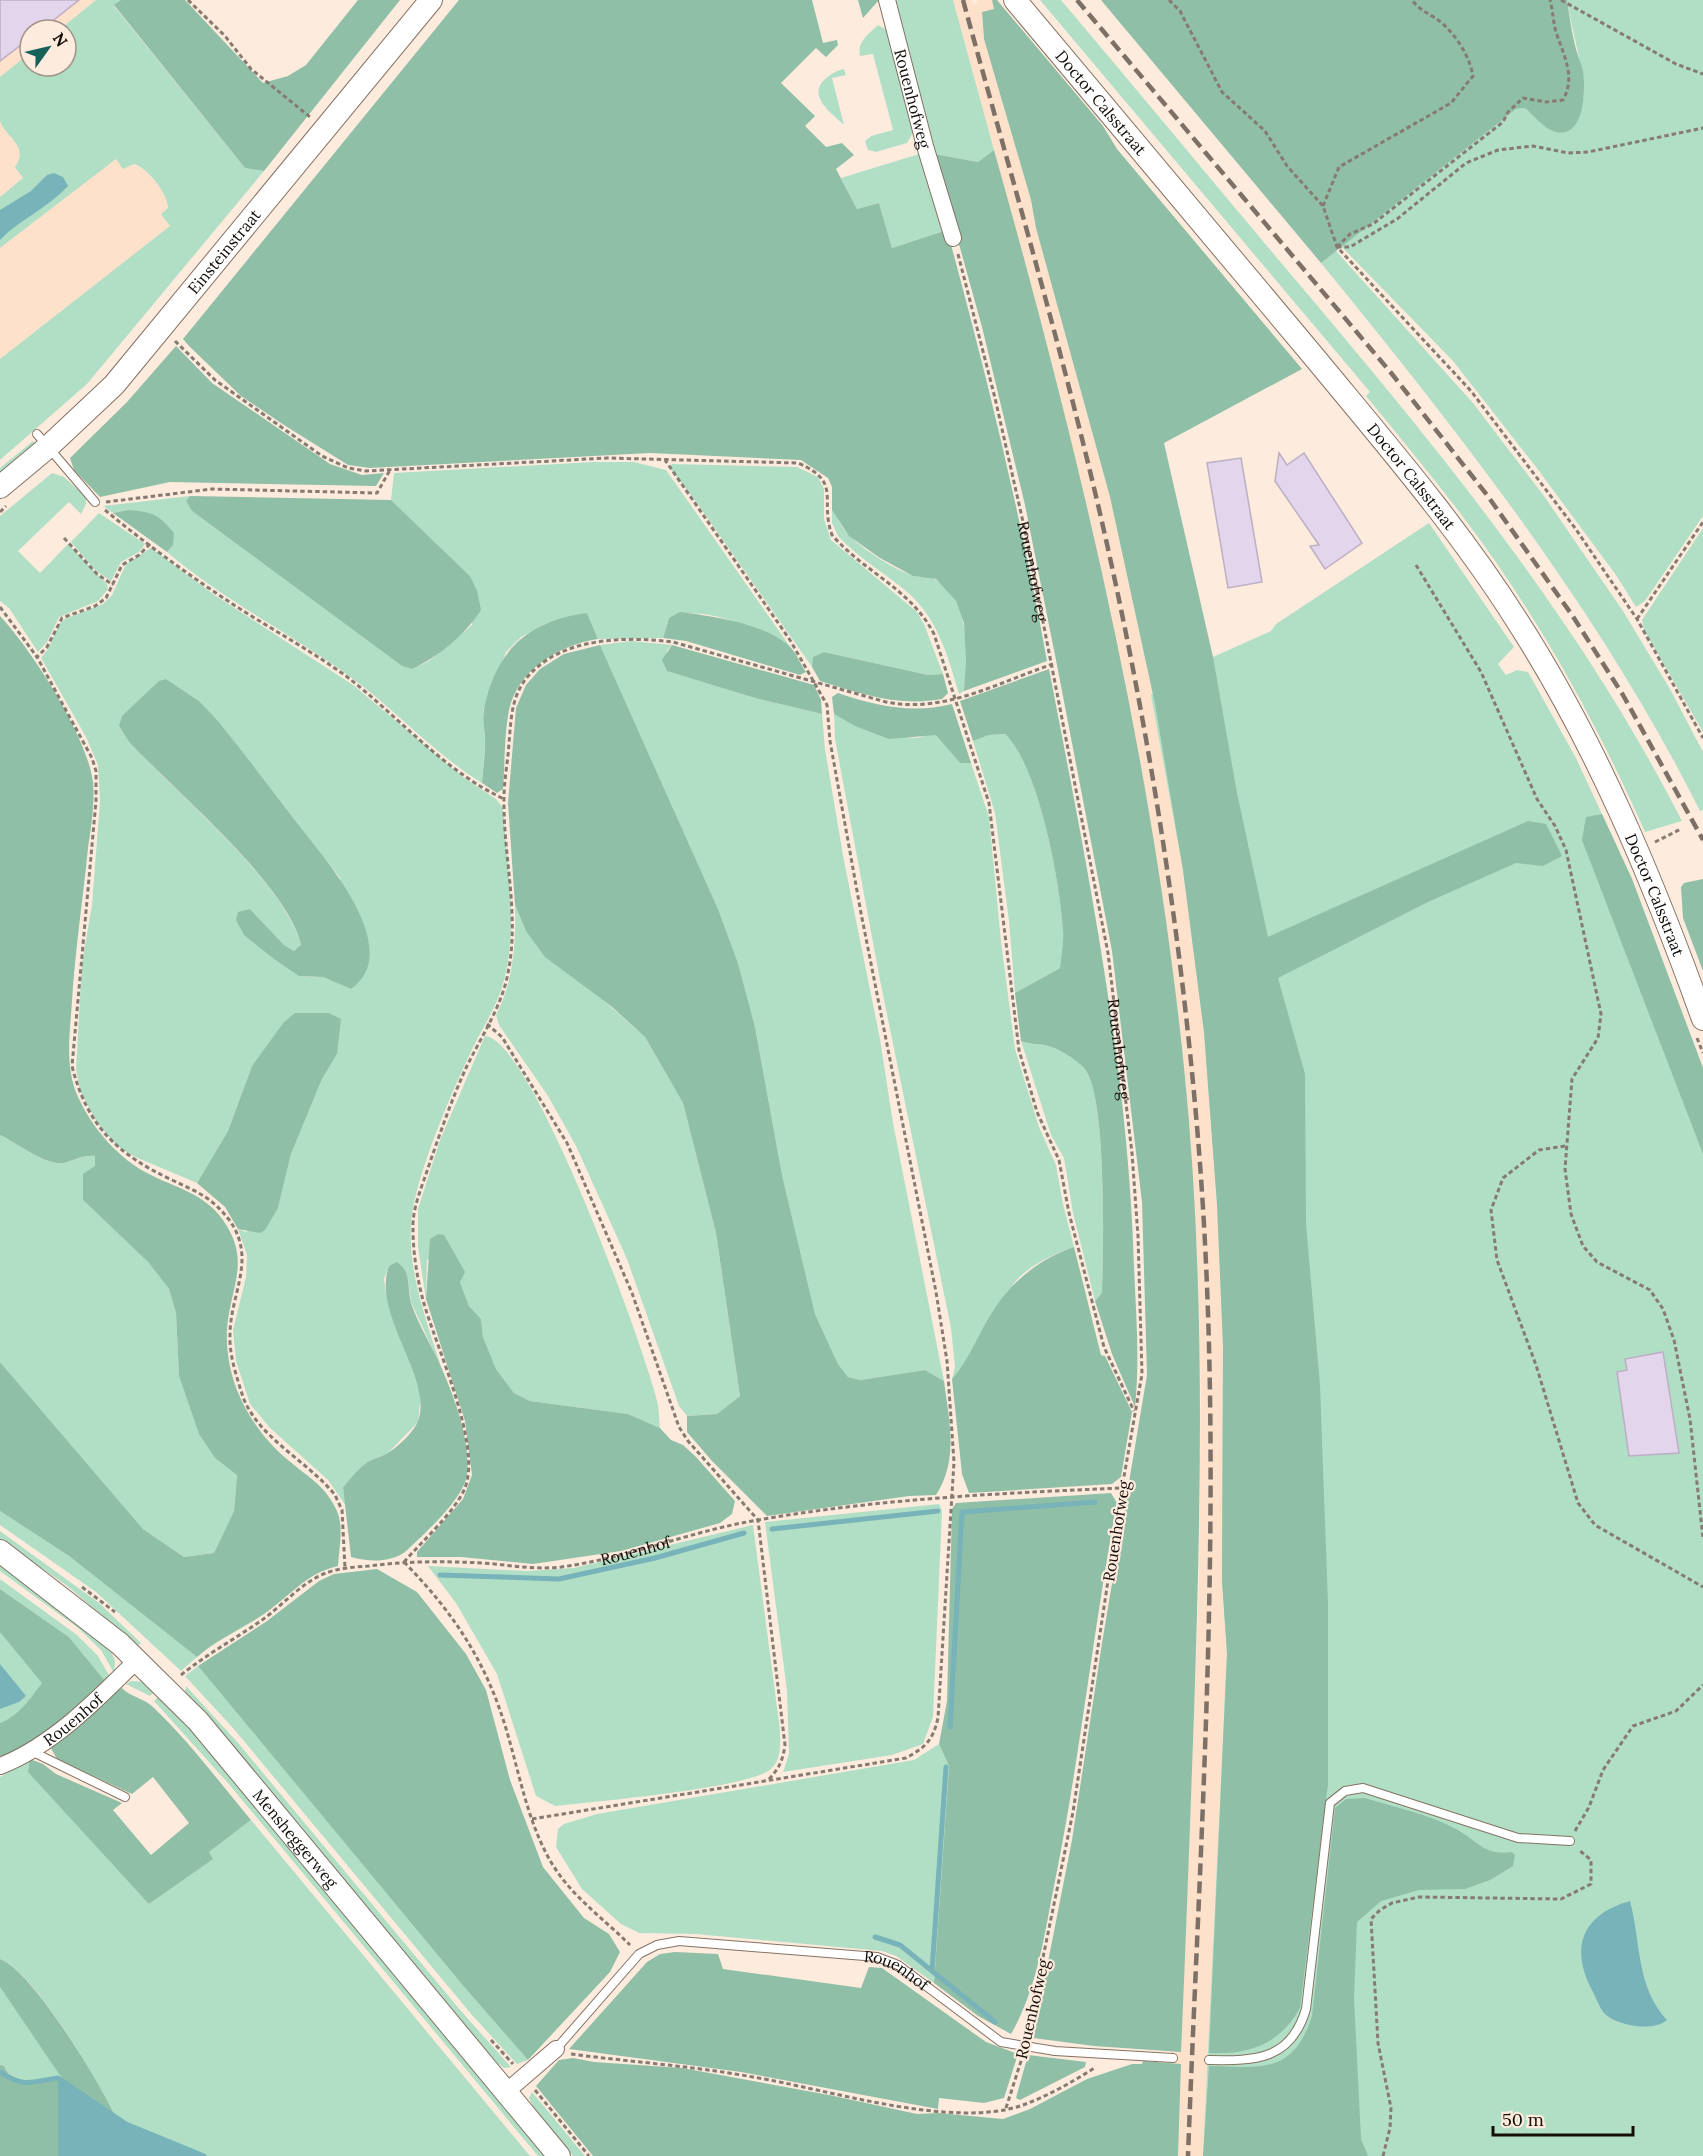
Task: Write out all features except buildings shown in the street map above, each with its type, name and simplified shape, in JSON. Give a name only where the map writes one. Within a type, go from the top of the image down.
[{"type":"street","name":"Einsteinstraat","points":[[0,488],[43,440],[114,385],[431,0]]},
{"type":"street","name":"Rouenhofweg","points":[[887,0],[925,146],[953,238]]},
{"type":"street","name":"Doctor Calsstraat","points":[[1015,0],[1418,484],[1504,601],[1548,671],[1589,746],[1638,851],[1703,1019]]},
{"type":"street","name":"Mensheggerweg","points":[[0,1551],[86,1616],[137,1660],[198,1721],[559,2156]]},
{"type":"street","name":"Rouenhof","points":[[0,1766],[31,1751],[87,1707],[137,1660]]},
{"type":"street","name":"Rouenhof","points":[[506,2092],[555,2049]]},
{"type":"lane","points":[[43,440],[95,502]]},
{"type":"lane","points":[[31,1751],[125,1797]]},
{"type":"lane","points":[[1209,2060],[1260,2057],[1281,2050],[1300,2031],[1306,2009],[1330,1803],[1345,1791],[1363,1788],[1518,1838],[1570,1841]]},
{"type":"lane","name":"Rouenhof","points":[[555,2049],[639,1954],[657,1945],[679,1941],[878,1957],[898,1965],[1000,2042],[1113,2056],[1173,2058]]},
{"type":"path","points":[[188,0],[225,36],[251,69],[324,130]]},
{"type":"path","points":[[1169,0],[1180,11],[1222,92],[1265,131],[1287,166],[1323,206],[1337,247],[1471,390],[1575,528],[1637,620],[1703,738]]},
{"type":"path","points":[[1323,206],[1339,167],[1451,103],[1473,76],[1470,58],[1454,38],[1441,22],[1419,10],[1412,0]]},
{"type":"path","points":[[1337,247],[1350,234],[1373,224],[1503,122],[1508,112],[1523,98],[1546,102],[1563,100],[1569,89],[1568,64],[1555,26],[1550,0]]},
{"type":"path","points":[[1561,0],[1676,64],[1703,74]]},
{"type":"path","points":[[1337,247],[1350,247],[1397,219],[1466,163],[1498,150],[1533,146],[1568,153],[1588,152],[1703,128]]},
{"type":"path","name":"Rouenhofweg","points":[[953,238],[995,398],[1053,663],[1108,953],[1132,1153],[1138,1236],[1142,1374],[1122,1488],[1073,1812],[1025,2046],[1006,2108]]},
{"type":"path","points":[[175,341],[215,380],[322,456],[348,468],[366,471],[607,458],[798,463],[821,476],[829,493],[829,525],[832,535],[905,595],[927,620],[934,634],[989,803],[1019,1050],[1037,1112],[1059,1161],[1069,1213],[1104,1347],[1135,1413]]},
{"type":"path","points":[[532,1819],[906,1758],[924,1748],[934,1736],[938,1718],[954,1462],[947,1361],[936,1292],[861,914],[830,741],[827,705],[816,682],[790,640],[665,460]]},
{"type":"path","points":[[390,470],[377,493],[212,489],[97,503],[235,605],[343,674],[376,699],[454,768],[482,789],[504,799]]},
{"type":"path","points":[[1637,620],[1703,522]]},
{"type":"path","points":[[64,538],[97,574],[113,585]]},
{"type":"path","points":[[37,657],[47,647],[62,618],[95,606],[106,598],[122,565],[139,555],[150,544]]},
{"type":"path","points":[[1416,565],[1481,672],[1537,799],[1566,850],[1601,1014],[1598,1038],[1572,1079],[1565,1169],[1571,1214],[1583,1246],[1597,1262],[1650,1290],[1663,1309],[1690,1419],[1703,1538]]},
{"type":"path","points":[[0,607],[37,657],[92,758],[96,771],[90,883],[73,1030],[72,1066],[79,1094],[103,1133],[117,1147],[137,1161],[202,1192],[231,1223],[244,1260],[230,1334],[234,1365],[244,1398],[252,1415],[335,1495],[342,1510],[345,1568]]},
{"type":"path","points":[[639,1954],[568,1886],[552,1863],[532,1819],[489,1680],[468,1639],[430,1589],[404,1562],[456,1503],[464,1492],[469,1474],[469,1456],[460,1416],[423,1299],[412,1227],[415,1209],[440,1133],[459,1084],[502,994],[508,973],[513,926],[504,799],[512,708],[516,695],[525,680],[537,669],[574,647],[625,639],[673,642],[902,705],[920,706],[955,699],[1053,663]]},
{"type":"path","points":[[1648,846],[1681,830]]},
{"type":"path","points":[[488,1024],[502,1038],[567,1143],[632,1293],[679,1427],[693,1448],[758,1520],[785,1745],[783,1758],[777,1771],[767,1780]]},
{"type":"path","points":[[1566,1146],[1539,1150],[1503,1178],[1491,1210],[1497,1260],[1536,1365],[1578,1503],[1595,1525],[1703,1587]]},
{"type":"path","name":"Rouenhof","points":[[181,1675],[208,1654],[261,1620],[315,1579],[326,1572],[345,1568],[404,1562],[458,1562],[535,1568],[561,1567],[600,1560],[707,1530],[758,1520],[876,1505],[1122,1488]]},
{"type":"path","points":[[1383,2156],[1390,2128],[1391,2108],[1378,2043],[1371,1920],[1380,1910],[1392,1903],[1419,1897],[1561,1899],[1591,1884],[1591,1860],[1570,1841],[1589,1807],[1603,1770],[1633,1726],[1676,1711],[1703,1684]]},
{"type":"path","points":[[555,2049],[565,2054],[755,2077],[880,2103],[937,2111],[1006,2108],[1035,2099],[1113,2056]]},
{"type":"path","points":[[524,2077],[589,2156]]},
{"type":"shaded area","points":[[0,0],[109,0],[245,168],[0,460]]},
{"type":"shaded area","points":[[953,0],[972,0],[973,4],[978,3],[977,0],[992,0],[995,9],[982,13],[984,39],[1031,200],[1036,228],[1110,497],[1155,704],[1183,870],[1204,1032],[1217,1204],[1223,1345],[1222,1581],[1227,1653],[1203,2156],[1178,2156],[1181,2065],[1171,2064],[1172,2051],[1181,2051],[1199,1586],[1201,1392],[1198,1264],[1184,1064],[1060,394]]},
{"type":"green space","points":[[96,0],[121,0],[114,6],[245,168],[264,171],[87,384],[0,460],[0,359],[170,226],[161,214],[168,208],[165,196],[156,182],[139,166],[134,164],[123,169],[116,159],[0,248],[0,197],[23,178],[15,167],[19,160],[18,148],[0,121],[0,77],[18,63],[18,78],[78,78],[78,18],[74,18]]},
{"type":"green space","points":[[121,0],[185,0],[263,83],[288,76],[306,65],[358,0],[400,0],[264,171],[245,168],[114,5]]},
{"type":"green space","points":[[459,0],[812,0],[823,43],[837,40],[838,45],[826,57],[816,48],[781,83],[815,116],[805,126],[826,147],[842,143],[854,155],[836,169],[857,209],[879,203],[892,248],[947,230],[1002,444],[1047,661],[964,691],[966,660],[964,623],[956,601],[936,579],[913,576],[880,558],[849,536],[832,510],[832,487],[828,478],[801,460],[650,453],[370,468],[348,465],[241,396],[189,346],[183,339]]},
{"type":"green space","points":[[858,0],[879,0],[863,18]]},
{"type":"green space","points":[[893,0],[953,0],[994,150],[978,162],[934,154]]},
{"type":"green space","points":[[992,0],[997,0],[1103,126],[1117,149],[1302,369],[1164,443],[1213,657],[1237,793],[1268,937],[1528,821],[1546,824],[1562,856],[1543,866],[1516,863],[1428,902],[1278,978],[1305,1074],[1306,1224],[1320,1385],[1328,1604],[1328,1784],[1300,2008],[1292,2020],[1273,2039],[1262,2045],[1237,2052],[1209,2053],[1227,1653],[1222,1581],[1223,1345],[1217,1204],[1204,1032],[1183,870],[1155,704],[1110,497],[1036,228],[1031,200],[984,39],[982,12],[994,9]]},
{"type":"green space","points":[[1040,0],[1061,0],[1348,342],[1453,472],[1504,538],[1599,676],[1642,747],[1682,821],[1645,832],[1599,735],[1565,672],[1528,610],[1475,532],[1366,396],[1370,392]]},
{"type":"green space","points":[[1101,0],[1567,0],[1575,45],[1583,72],[1584,91],[1581,113],[1571,129],[1563,132],[1549,129],[1525,108],[1516,109],[1321,263]]},
{"type":"green space","points":[[1567,0],[1703,0],[1703,516],[1645,601],[1636,607],[1616,575],[1536,467],[1453,361],[1341,246],[1516,109],[1525,108],[1552,131],[1584,97],[1582,73]]},
{"type":"green space","points":[[878,25],[887,30],[915,129],[907,143],[876,152],[868,150],[865,141],[871,136],[893,130],[873,54],[860,56],[860,46]]},
{"type":"green space","points":[[844,69],[846,75],[832,78],[844,125],[828,110],[818,93],[824,80]]},
{"type":"green space","points":[[994,150],[1055,376],[1109,604],[1153,834],[1184,1067],[1196,1228],[1200,1471],[1194,1714],[1181,2052],[1094,2046],[1033,2038],[1072,1840],[1147,1375],[1142,1202],[1112,951],[1025,505],[982,327],[934,154],[978,162]]},
{"type":"green space","points":[[919,154],[947,230],[892,248],[879,203],[857,209],[841,178]]},
{"type":"green space","points":[[1336,251],[1473,403],[1544,496],[1623,611],[1670,689],[1703,752],[1703,810],[1700,811],[1661,737],[1618,665],[1526,526],[1425,393],[1321,263]]},
{"type":"green space","points":[[176,346],[212,383],[330,464],[362,475],[384,473],[376,486],[170,482],[100,497],[74,470],[70,458],[127,402]]},
{"type":"green space","points":[[33,441],[35,443],[0,474],[0,468]]},
{"type":"green space","points":[[594,462],[634,462],[666,470],[791,648],[749,627],[714,616],[697,614],[682,614],[669,618],[663,638],[598,639],[587,613],[545,624],[521,637],[506,652],[483,711],[485,743],[482,783],[447,758],[349,676],[188,569],[167,552],[173,545],[128,510],[113,513],[103,506],[190,496],[186,501],[192,511],[402,666],[412,669],[429,661],[472,625],[470,576],[391,500],[394,473]]},
{"type":"green space","points":[[672,464],[797,467],[818,477],[824,489],[824,519],[831,540],[917,612],[924,624],[943,674],[928,675],[824,652],[814,657],[812,667],[697,503],[669,467]]},
{"type":"green space","points":[[52,473],[64,477],[86,497],[86,504],[81,514],[69,502],[18,551],[40,573],[68,544],[107,584],[108,589],[98,601],[59,617],[47,642],[38,652],[9,608],[0,601],[0,516]]},
{"type":"green space","points":[[190,496],[391,500],[470,576],[477,591],[481,610],[467,628],[441,652],[412,669],[402,666],[192,511],[186,501]]},
{"type":"green space","points":[[128,510],[154,515],[169,527],[174,533],[173,545],[167,552],[113,513]]},
{"type":"green space","points":[[832,510],[848,534],[872,554],[906,573],[934,579],[948,590],[956,602],[965,630],[964,691],[959,694],[941,639],[927,614],[907,592],[838,536],[832,523]]},
{"type":"green space","points":[[99,513],[145,544],[139,552],[121,562],[111,581],[95,570],[71,542]]},
{"type":"green space","points":[[1429,523],[1514,647],[1498,664],[1506,675],[1517,670],[1528,672],[1576,758],[1632,879],[1703,1068],[1703,2156],[1203,2156],[1227,1653],[1222,1581],[1223,1345],[1217,1204],[1204,1032],[1183,870],[1151,695],[1213,657],[1271,631],[1276,624]]},
{"type":"green space","points":[[1703,528],[1703,732],[1644,630],[1642,620]]},
{"type":"green space","points":[[151,548],[213,594],[353,685],[463,777],[496,799],[503,808],[511,919],[508,963],[496,1003],[460,1075],[433,1141],[418,1187],[411,1225],[415,1279],[441,1367],[411,1302],[408,1278],[389,1266],[384,1279],[386,1293],[421,1395],[418,1422],[388,1453],[366,1463],[343,1487],[346,1506],[328,1480],[270,1428],[250,1404],[236,1361],[233,1330],[246,1277],[247,1255],[238,1229],[246,1232],[278,1208],[291,1154],[322,1079],[337,1054],[252,1066],[228,1131],[197,1183],[133,1156],[116,1145],[96,1121],[80,1091],[76,1069],[82,963],[92,905],[100,801],[98,765],[86,737],[41,658],[48,649],[60,623],[103,604],[112,595],[126,564]],"holes":[[[166,679],[200,703],[219,722],[340,878],[351,989],[323,977],[299,976],[250,909],[284,945],[294,951],[301,946],[291,921],[275,895],[227,839],[129,742],[119,726]]]},
{"type":"green space","points":[[680,612],[739,622],[768,633],[791,648],[806,672],[800,675],[686,641],[663,638],[669,618]]},
{"type":"green space","points":[[587,613],[598,639],[569,647],[543,661],[521,682],[514,695],[507,720],[503,789],[497,793],[482,783],[485,746],[483,713],[489,688],[497,670],[506,655],[532,631],[566,617]]},
{"type":"green space","points":[[0,616],[42,671],[69,718],[89,763],[93,782],[92,815],[70,1026],[69,1051],[74,1087],[99,1132],[117,1152],[138,1168],[198,1197],[223,1220],[232,1235],[238,1262],[227,1330],[229,1361],[237,1390],[246,1409],[265,1437],[280,1453],[322,1488],[333,1502],[339,1518],[338,1566],[316,1574],[264,1614],[212,1645],[197,1657],[69,1556],[0,1511],[0,1362],[143,1529],[184,1557],[214,1553],[234,1511],[237,1475],[215,1458],[199,1434],[179,1376],[176,1313],[169,1289],[148,1262],[83,1200],[83,1174],[95,1166],[95,1156],[57,1163],[40,1158],[0,1135]]},
{"type":"green space","points":[[631,641],[672,645],[667,650],[668,671],[755,698],[822,714],[825,749],[844,861],[944,1381],[925,1370],[862,1380],[848,1377],[838,1364],[815,1314],[782,1175],[755,1027],[738,963],[718,909],[600,645]]},
{"type":"green space","points":[[600,645],[718,909],[738,963],[755,1027],[782,1175],[815,1314],[838,1364],[848,1377],[861,1380],[925,1370],[944,1381],[951,1440],[948,1468],[936,1495],[909,1496],[767,1516],[712,1461],[687,1432],[687,1416],[717,1414],[740,1396],[716,1233],[683,1103],[645,1037],[611,1006],[545,957],[526,931],[515,905],[508,803],[516,708],[526,685],[540,669],[564,654]]},
{"type":"green space","points":[[672,645],[814,685],[821,700],[822,714],[755,698],[667,671],[662,660]]},
{"type":"green space","points":[[824,652],[928,675],[943,674],[948,693],[942,699],[895,700],[865,695],[820,681],[812,667],[813,657]]},
{"type":"green space","points":[[1049,669],[1104,966],[1124,1116],[1137,1320],[1135,1407],[1112,1354],[1095,1301],[1102,1293],[1103,1210],[1100,1138],[1097,1107],[1091,1082],[1083,1067],[1066,1054],[1052,1047],[1021,1041],[1015,993],[1060,968],[1063,935],[1061,910],[1046,826],[1038,798],[1017,750],[1005,734],[989,735],[973,741],[960,701]]},
{"type":"green space","points":[[166,679],[200,702],[219,722],[341,881],[366,929],[370,952],[366,972],[351,989],[323,977],[299,976],[244,935],[236,920],[238,912],[250,909],[284,945],[294,951],[301,945],[292,921],[253,867],[129,742],[119,726],[122,716],[159,681]]},
{"type":"green space","points":[[838,693],[866,702],[894,707],[923,708],[952,704],[971,763],[960,763],[936,735],[889,739],[855,726],[834,714],[832,697]]},
{"type":"green space","points":[[834,714],[862,727],[893,735],[914,738],[937,735],[960,763],[971,763],[989,817],[1001,941],[1015,1049],[1039,1127],[1056,1165],[1074,1247],[1042,1261],[1020,1276],[952,1379],[955,1367],[951,1328],[880,980],[835,739]]},
{"type":"green space","points":[[1005,734],[1017,750],[1038,798],[1052,856],[1063,936],[1060,968],[1015,993],[1009,921],[995,813],[973,741],[989,735]]},
{"type":"green space","points":[[1602,814],[1632,879],[1703,1068],[1703,1154],[1582,840],[1586,817]]},
{"type":"green space","points":[[1703,879],[1703,971],[1683,918],[1681,887],[1684,883]]},
{"type":"green space","points":[[515,905],[526,931],[645,1037],[683,1103],[716,1233],[740,1396],[717,1414],[687,1416],[679,1406],[627,1259],[576,1146],[548,1096],[499,1025],[496,1015],[507,989],[513,961]]},
{"type":"green space","points":[[295,1013],[329,1013],[341,1019],[337,1054],[322,1079],[291,1154],[278,1208],[265,1230],[260,1233],[238,1229],[225,1207],[197,1183],[228,1131],[252,1066],[284,1022]]},
{"type":"green space","points":[[485,1036],[505,1050],[530,1087],[585,1202],[633,1326],[658,1405],[660,1428],[628,1414],[530,1401],[514,1393],[496,1369],[483,1337],[481,1319],[469,1306],[460,1282],[427,1259],[426,1299],[418,1247],[418,1209],[440,1140]]},
{"type":"green space","points":[[1021,1041],[1052,1047],[1066,1054],[1083,1067],[1091,1082],[1097,1107],[1100,1138],[1103,1210],[1102,1293],[1095,1301],[1073,1213],[1064,1158],[1051,1135]]},
{"type":"green space","points":[[0,1135],[40,1158],[57,1163],[96,1156],[95,1166],[83,1200],[148,1262],[169,1289],[176,1313],[179,1376],[199,1433],[215,1458],[237,1474],[234,1511],[214,1553],[184,1557],[143,1529],[0,1362]]},
{"type":"green space","points":[[438,1234],[444,1235],[465,1272],[460,1282],[469,1306],[481,1319],[483,1337],[496,1369],[514,1393],[530,1401],[628,1414],[660,1428],[671,1440],[683,1445],[696,1457],[735,1501],[732,1514],[720,1523],[621,1551],[533,1564],[461,1557],[417,1557],[417,1552],[463,1499],[472,1475],[465,1421],[426,1299],[430,1239]]},
{"type":"green space","points":[[1074,1247],[1101,1355],[1105,1356],[1132,1412],[1121,1477],[1112,1484],[969,1493],[962,1474],[952,1379],[959,1371],[995,1308],[1011,1288],[1040,1263]]},
{"type":"green space","points":[[397,1262],[407,1275],[414,1312],[457,1407],[467,1449],[467,1475],[464,1485],[450,1506],[405,1552],[386,1560],[365,1560],[351,1557],[343,1487],[365,1464],[390,1452],[409,1435],[418,1421],[421,1404],[418,1386],[388,1305],[386,1285],[389,1266]]},
{"type":"green space","points":[[1111,1493],[1117,1503],[1063,1838],[1047,1924],[1033,1981],[1011,2034],[978,2016],[934,1983],[949,1766],[939,1744],[947,1701],[952,1509],[956,1503]]},
{"type":"green space","points":[[939,1504],[942,1511],[933,1717],[923,1744],[892,1755],[783,1772],[789,1754],[787,1691],[765,1522]]},
{"type":"green space","points":[[0,1511],[69,1556],[197,1657],[181,1671],[96,1592],[0,1525]]},
{"type":"green space","points":[[753,1525],[780,1730],[780,1751],[775,1765],[757,1776],[734,1782],[634,1798],[555,1806],[536,1796],[497,1674],[456,1603],[428,1566],[527,1571],[574,1568]]},
{"type":"green space","points":[[0,1531],[99,1603],[141,1643],[138,1646],[66,1585],[0,1539]]},
{"type":"green space","points":[[0,1563],[110,1648],[115,1661],[114,1673],[101,1650],[78,1628],[0,1571]]},
{"type":"green space","points":[[377,1569],[417,1592],[466,1654],[486,1690],[510,1780],[543,1867],[584,1918],[609,1934],[620,1952],[610,1972],[528,2060],[465,1988],[198,1666],[267,1621],[319,1581],[334,1574]]},
{"type":"green space","points":[[0,1579],[77,1635],[98,1656],[110,1677],[105,1681],[69,1637],[0,1589]]},
{"type":"green space","points":[[0,1589],[69,1637],[105,1681],[44,1736],[0,1761],[0,1723],[18,1711],[42,1683],[0,1632]]},
{"type":"green space","points":[[0,1609],[48,1688],[16,1717],[0,1723]]},
{"type":"green space","points":[[198,1666],[465,1988],[528,2060],[517,2064],[472,2015],[233,1728],[185,1676]]},
{"type":"green space","points":[[131,1681],[145,1682],[155,1691],[150,1696],[126,1684]]},
{"type":"green space","points":[[186,1686],[239,1744],[461,2011],[511,2067],[504,2068],[493,2060],[238,1752],[185,1693]]},
{"type":"green space","points":[[122,1688],[149,1704],[166,1720],[251,1820],[209,1852],[213,1859],[149,1904],[28,1772],[30,1759],[43,1764],[56,1774],[122,1803],[113,1810],[151,1855],[189,1823],[153,1777],[132,1794],[57,1759],[48,1743]]},
{"type":"green space","points":[[159,1696],[186,1724],[546,2156],[538,2156],[228,1783],[154,1701]]},
{"type":"green space","points":[[939,1744],[949,1766],[934,1983],[896,1956],[882,1951],[695,1934],[639,1933],[621,1924],[582,1889],[556,1847],[558,1829],[564,1824],[597,1814],[914,1760]]},
{"type":"green space","points":[[30,1759],[149,1904],[212,1859],[209,1852],[251,1820],[530,2156],[204,2156],[117,2120],[82,2057],[48,2006],[14,1968],[0,1959],[0,1777]]},
{"type":"green space","points":[[1365,1798],[1444,1823],[1494,1852],[1512,1852],[1515,1855],[1513,1866],[1490,1880],[1465,1889],[1419,1890],[1381,1901],[1357,1922],[1354,1998],[1361,2139],[1368,2156],[1203,2156],[1209,2066],[1244,2067],[1273,2064],[1285,2058],[1295,2049],[1304,2035],[1312,2016],[1335,1808],[1346,1799]]},
{"type":"green space","points":[[675,1952],[718,1954],[723,1969],[861,1988],[869,1967],[882,1968],[986,2042],[1018,2054],[1004,2098],[984,2103],[939,2098],[938,2109],[741,2072],[569,2049],[647,1962],[660,1954]]},
{"type":"green space","points":[[0,1959],[14,1968],[48,2006],[82,2057],[117,2120],[66,2083],[57,2071],[0,1987]]},
{"type":"green space","points":[[0,1987],[66,2083],[58,2078],[34,2083],[20,2082],[9,2074],[4,2066],[0,2065]]},
{"type":"green space","points":[[1028,2055],[1086,2062],[1085,2067],[1020,2100],[1016,2098]]},
{"type":"green space","points":[[573,2058],[594,2062],[682,2068],[917,2114],[938,2113],[1003,2119],[1030,2109],[1087,2079],[1132,2064],[1142,2064],[1143,2061],[1181,2064],[1178,2156],[593,2156],[536,2086],[559,2060]]},
{"type":"green space","points":[[0,2065],[4,2066],[9,2075],[20,2083],[27,2084],[58,2078],[58,2156],[0,2156]]},
{"type":"green space","points":[[532,2092],[585,2156],[573,2156],[535,2110],[529,2098]]},
{"type":"water","points":[[54,173],[63,177],[68,186],[0,240],[0,210],[31,191],[47,175]]},
{"type":"water","points":[[0,1664],[26,1696],[19,1702],[0,1709]]},
{"type":"water","points":[[1630,1901],[1645,1979],[1657,2007],[1667,2020],[1654,2026],[1628,2025],[1606,2015],[1585,1974],[1582,1960],[1585,1934],[1591,1924],[1601,1914]]},
{"type":"water","points":[[58,2078],[81,2092],[117,2120],[204,2156],[58,2156]]},
{"type":"waterway","points":[[950,1727],[962,1512],[1095,1502]]},
{"type":"waterway","points":[[772,1529],[938,1511]]},
{"type":"waterway","points":[[440,1575],[559,1579],[655,1558],[744,1533]]},
{"type":"waterway","points":[[932,1971],[946,1767]]},
{"type":"waterway","points":[[875,1937],[900,1945],[995,2022]]},
{"type":"waterway","points":[[0,2072],[22,2082],[58,2078],[126,2124],[204,2156]]},
{"type":"railway","points":[[963,0],[1067,381],[1116,584],[1158,810],[1189,1039],[1205,1245],[1210,1375],[1211,1505],[1204,1765],[1188,2156]]},
{"type":"railway","points":[[1077,0],[1392,374],[1487,495],[1572,615],[1623,695],[1703,840]]}]
